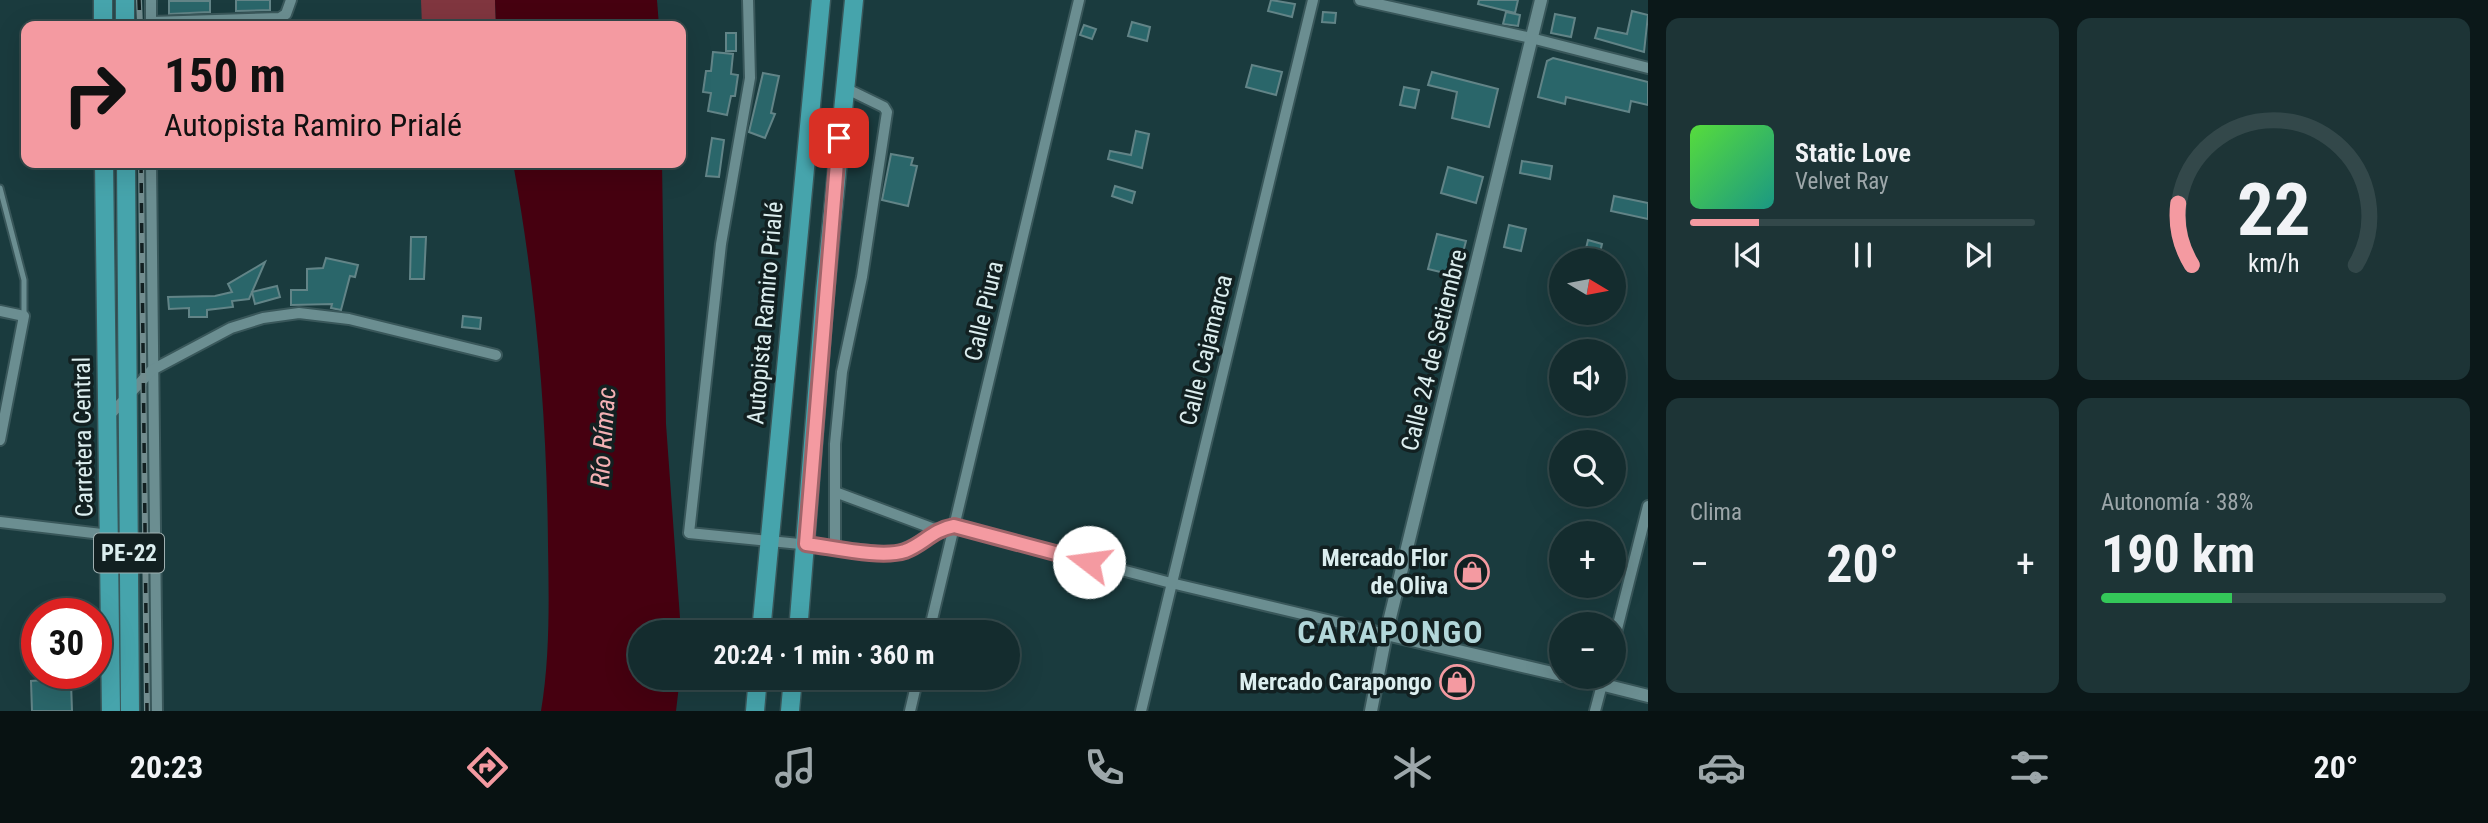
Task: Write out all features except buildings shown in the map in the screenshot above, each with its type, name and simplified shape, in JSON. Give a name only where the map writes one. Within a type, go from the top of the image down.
[{"type":"highway","points":[[103,0],[103,21]]},
{"type":"highway","points":[[124,0],[125,21]]},
{"type":"highway","name":"Autopista Ramiro Prialé","points":[[762,620],[821,0]]},
{"type":"highway","points":[[799,620],[844,87],[854,0]]},
{"type":"highway","name":"Carretera Central","points":[[104,168],[110,535],[106,598]]},
{"type":"highway","name":"Carretera Central","points":[[126,168],[130,711]]},
{"type":"highway","name":"Carretera Central","points":[[108,689],[111,711]]},
{"type":"highway","points":[[755,711],[757,690]]},
{"type":"highway","points":[[790,711],[792,690]]},
{"type":"street","points":[[151,0],[151,21]]},
{"type":"street","points":[[216,21],[280,18],[286,14],[291,0]]},
{"type":"street","points":[[748,0],[750,78],[721,244],[690,533],[891,553],[907,550],[937,530],[954,526],[1171,583],[1549,672]]},
{"type":"street","name":"Calle Piura","points":[[932,620],[1079,0]]},
{"type":"street","name":"Calle Cajamarca","points":[[1141,711],[1313,0]]},
{"type":"street","points":[[1360,0],[1531,38],[1648,68]]},
{"type":"street","name":"Calle 24 de Setiembre","points":[[1371,711],[1386,634],[1541,0]]},
{"type":"street","points":[[835,547],[835,444],[842,372],[862,278],[887,112],[884,107],[844,87]]},
{"type":"street","points":[[151,168],[157,711]]},
{"type":"street","points":[[0,311],[23,316],[0,440]]},
{"type":"street","points":[[107,418],[152,370],[231,328],[263,318],[299,313],[349,319],[496,355]]},
{"type":"street","points":[[835,492],[937,530]]},
{"type":"street","points":[[1621,612],[1648,506]]},
{"type":"street","points":[[0,522],[110,535]]},
{"type":"street","points":[[1595,711],[1601,689]]},
{"type":"street","points":[[1626,689],[1648,696]]},
{"type":"street","points":[[910,711],[915,690]]},
{"type":"lane","points":[[0,188],[24,280],[23,316]]},
{"type":"shaded area","points":[[421,0],[495,0],[496,21],[422,21]]},
{"type":"water","points":[[495,0],[657,0],[659,21],[496,21]]},
{"type":"water","name":"Río Rímac","points":[[514,168],[662,168],[666,424],[680,620],[628,620],[628,690],[678,690],[676,711],[541,711],[548,629],[547,498],[539,354]]},
{"type":"railway","points":[[139,0],[140,21]]},
{"type":"railway","points":[[141,168],[147,711]]},
{"type":"place","name":"Mercado Flor de Oliva","points":[[1472,572]]},
{"type":"place","name":"Mercado Carapongo","points":[[1457,682]]},
{"type":"district","name":"CARAPONGO","points":[[1391,632]]},
{"type":"route","points":[[839,138],[806,544],[891,553],[907,550],[937,530],[954,526],[1089,562]]}]
